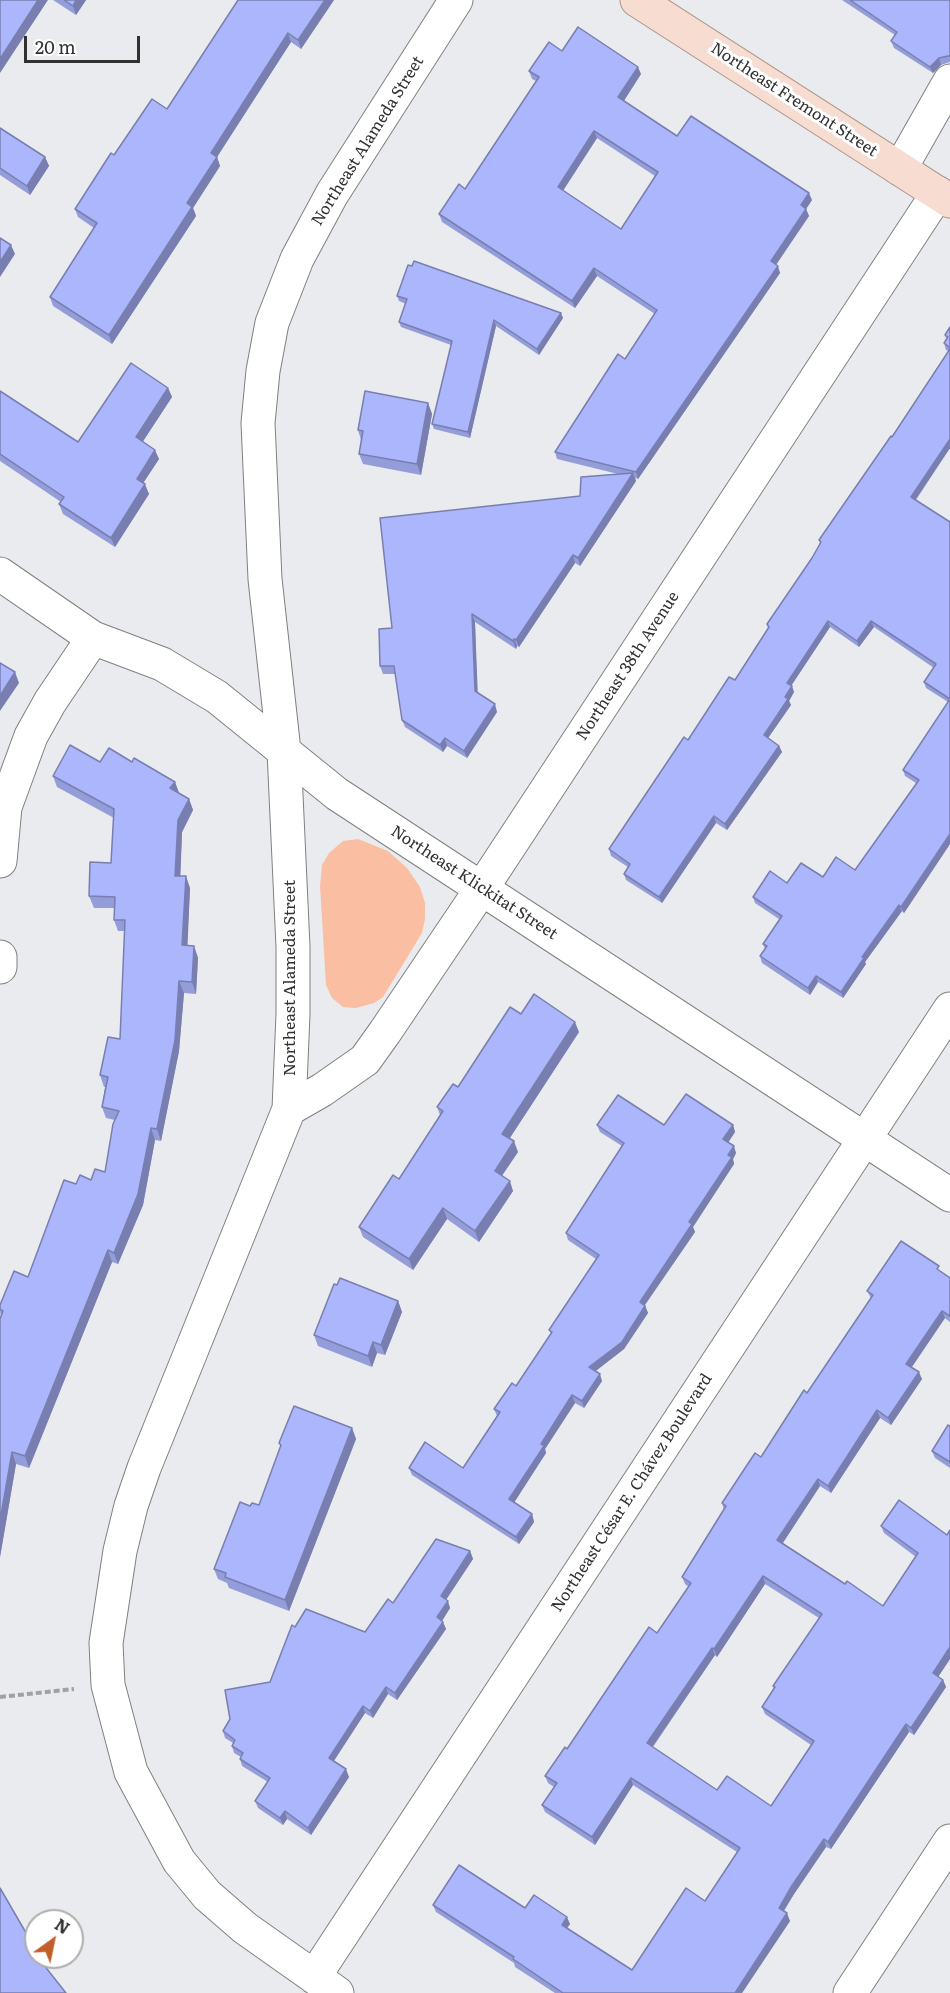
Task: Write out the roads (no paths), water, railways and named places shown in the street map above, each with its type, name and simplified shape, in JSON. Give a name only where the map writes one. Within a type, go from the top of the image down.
[{"type":"main road","name":"Northeast Fremont Street","points":[[638,0],[944,197]]},
{"type":"street","name":"Northeast Alameda Street","points":[[325,1985],[245,1928],[207,1895],[179,1861],[131,1772],[108,1685],[106,1642],[120,1551],[131,1506],[148,1457],[289,1109],[293,947],[284,751],[265,579],[258,423],[263,371],[272,323],[297,259],[332,194],[456,0]]},
{"type":"street","points":[[900,169],[950,81]]},
{"type":"street","name":"Northeast 38th Avenue","points":[[289,1109],[337,1081],[365,1060],[944,197]]},
{"type":"street","name":"Northeast Klickitat Street","points":[[0,574],[93,638],[162,664],[217,697],[337,794],[950,1196]]},
{"type":"street","points":[[0,861],[5,807],[30,736],[93,638]]},
{"type":"street","points":[[0,957],[0,967]]},
{"type":"street","name":"Northeast César E. Chávez Boulevard","points":[[325,1985],[950,1009]]},
{"type":"street","points":[[850,1993],[950,1841]]}]
